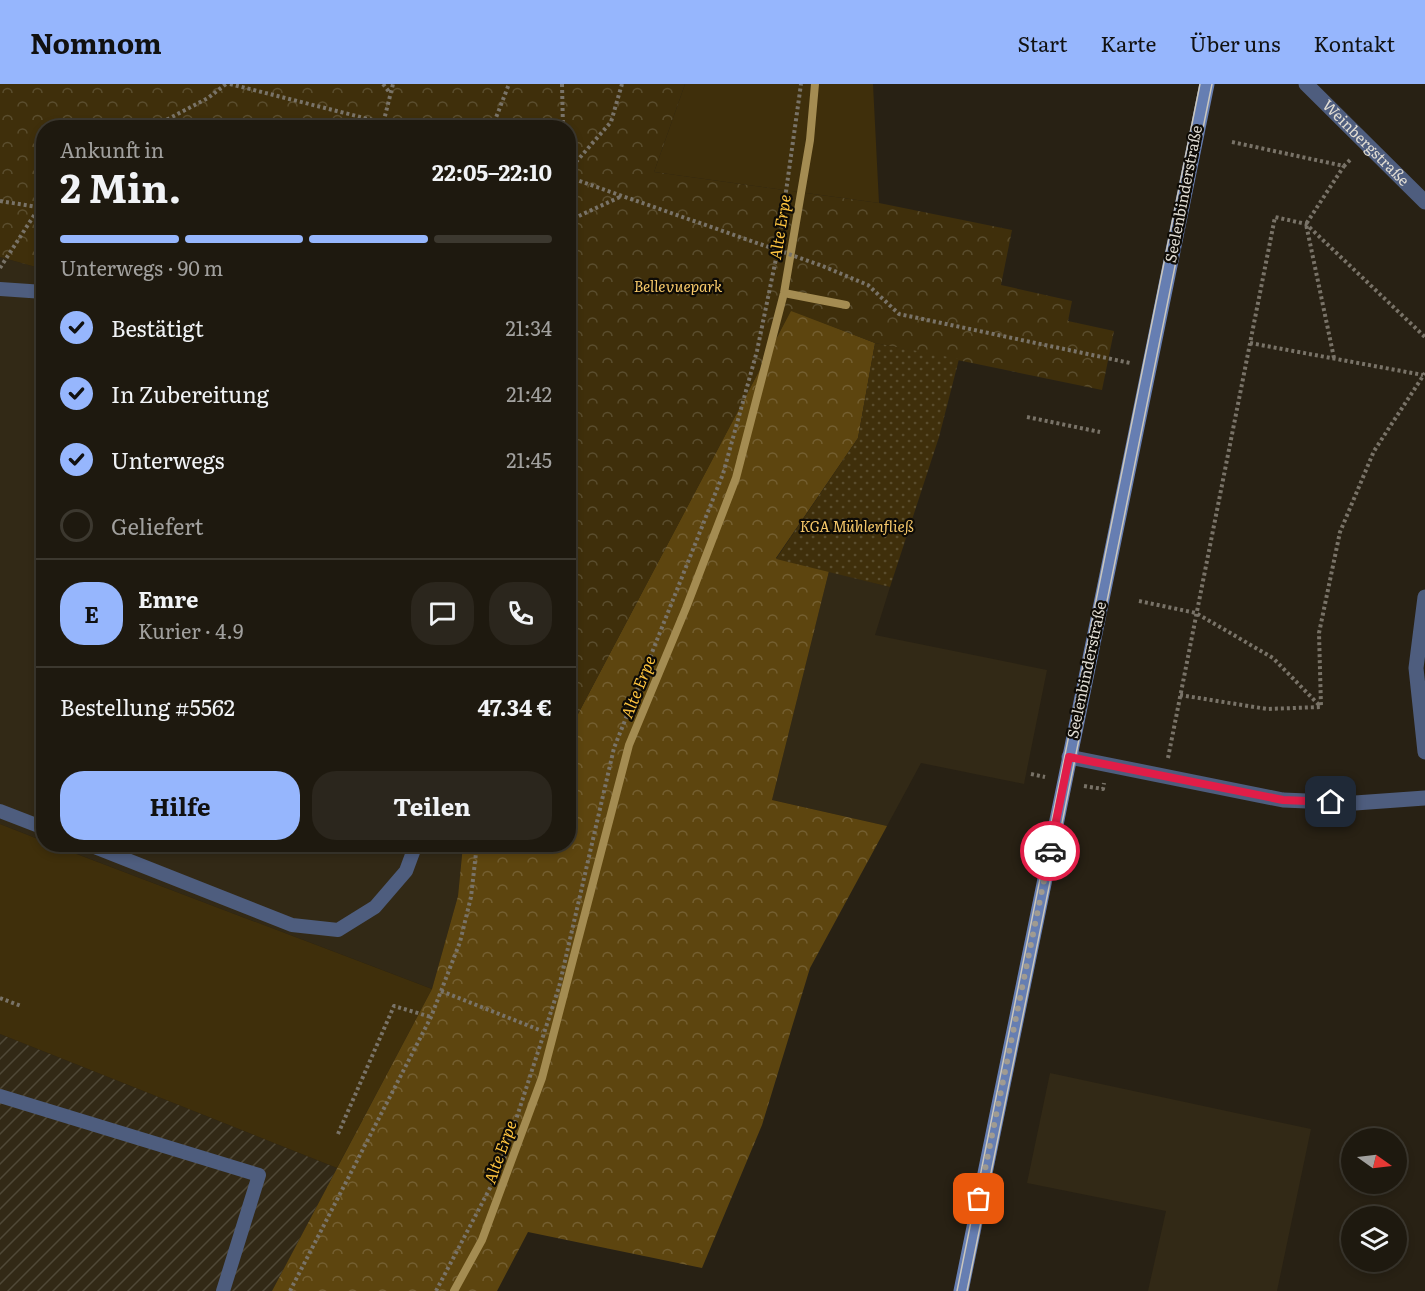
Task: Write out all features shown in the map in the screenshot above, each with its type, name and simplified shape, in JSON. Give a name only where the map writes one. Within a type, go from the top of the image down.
[{"type":"street","name":"Seelenbinderstraße","points":[[961,1291],[1207,84]]},
{"type":"street","name":"Weinbergstraße","points":[[1306,84],[1425,202]]},
{"type":"street","points":[[1425,597],[1416,668],[1425,752]]},
{"type":"street","points":[[1069,757],[1283,800],[1354,803],[1425,798]]},
{"type":"lane","points":[[0,289],[36,291]]},
{"type":"lane","points":[[0,811],[36,825]]},
{"type":"lane","points":[[107,852],[292,925],[338,930],[375,907],[406,871],[413,852]]},
{"type":"lane","points":[[0,1096],[259,1175],[223,1291]]},
{"type":"path","points":[[166,120],[208,98],[228,84],[364,120]]},
{"type":"path","points":[[383,84],[390,94]]},
{"type":"path","points":[[384,120],[393,84]]},
{"type":"path","points":[[495,120],[509,84]]},
{"type":"path","points":[[562,84],[563,120]]},
{"type":"path","points":[[576,162],[611,122],[622,84]]},
{"type":"path","points":[[436,1291],[500,1169],[542,1031],[558,987],[614,748],[723,474],[756,351],[778,249],[801,84]]},
{"type":"path","points":[[1232,142],[1344,166]]},
{"type":"path","points":[[1334,358],[1306,224],[1350,160]]},
{"type":"path","points":[[576,180],[820,265],[868,285],[899,314],[1115,360]]},
{"type":"path","points":[[576,217],[622,195]]},
{"type":"path","points":[[0,201],[36,206]]},
{"type":"path","points":[[0,268],[36,214]]},
{"type":"path","points":[[1167,763],[1275,218],[1306,224],[1425,337]]},
{"type":"path","points":[[1250,343],[1424,374],[1374,450],[1340,532],[1319,633],[1321,707]]},
{"type":"path","points":[[1028,417],[1100,432]]},
{"type":"path","points":[[1139,602],[1196,613],[1273,658],[1321,707]]},
{"type":"path","points":[[1180,695],[1267,709],[1321,707]]},
{"type":"path","points":[[290,1291],[431,1017],[460,942],[471,897],[476,852]]},
{"type":"path","points":[[441,991],[542,1031]]},
{"type":"path","points":[[0,998],[21,1006]]},
{"type":"path","points":[[338,1134],[394,1006],[431,1017]]},
{"type":"shaded area","points":[[0,257],[36,267],[36,838],[0,824]]},
{"type":"shaded area","points":[[829,571],[890,587],[875,635],[1047,670],[1024,784],[921,763],[887,826],[772,800]]},
{"type":"shaded area","points":[[71,852],[462,852],[458,896],[432,989]]},
{"type":"shaded area","points":[[0,1034],[337,1168],[272,1291],[0,1291]]},
{"type":"shaded area","points":[[1050,1073],[1311,1129],[1277,1291],[1148,1291],[1166,1211],[1027,1183]]},
{"type":"green space","name":"Bellevuepark","points":[[0,84],[685,84],[654,172],[879,203],[1012,230],[1001,285],[1072,301],[1068,321],[1114,331],[1102,390],[875,343],[791,311],[576,718],[576,120],[36,120],[36,267],[0,257]]},
{"type":"green space","points":[[685,84],[873,84],[879,203],[654,172]]},
{"type":"green space","points":[[791,310],[875,343],[858,438],[776,558],[829,571],[772,800],[887,826],[810,968],[762,1125],[702,1268],[528,1232],[497,1291],[272,1291],[432,989],[458,896],[462,852],[576,852],[576,718]]},
{"type":"green space","name":"KGA Mühlenfließ","points":[[875,343],[959,359],[939,437],[890,587],[776,559],[858,438]]},
{"type":"green space","points":[[0,824],[36,838],[36,852],[71,852],[432,989],[337,1168],[0,1034]]},
{"type":"waterway","name":"Alte Erpe","points":[[454,1291],[482,1240],[542,1078],[629,745],[686,608],[736,478],[784,293],[810,140],[815,84]]},
{"type":"waterway","points":[[784,293],[846,305]]},
{"type":"tram line","points":[[957,1291],[1200,84]]},
{"type":"tram line","points":[[967,1291],[1212,84]]},
{"type":"way so far","points":[[979,1199],[1050,851]]},
{"type":"route","points":[[1050,851],[1069,757],[1283,800],[1331,802]]}]
